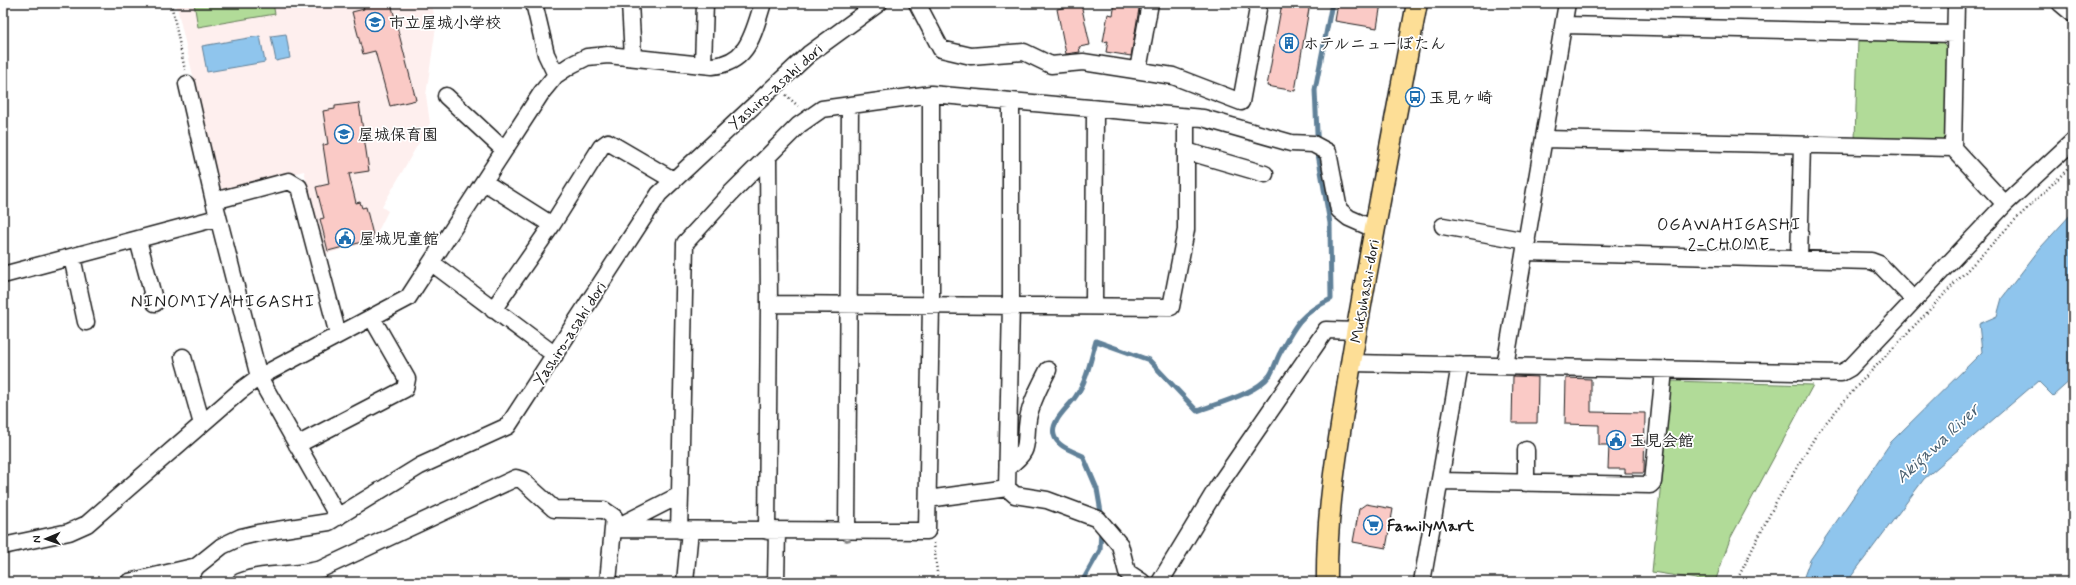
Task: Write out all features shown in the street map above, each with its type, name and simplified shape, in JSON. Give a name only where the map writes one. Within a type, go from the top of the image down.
[{"type":"main road","name":"Mutsuhashi-dori","points":[[1327,582],[1327,554],[1331,498],[1374,229],[1417,3]]},
{"type":"street","points":[[534,3],[546,54],[556,75]]},
{"type":"street","points":[[630,3],[633,57]]},
{"type":"street","points":[[703,65],[706,3]]},
{"type":"street","points":[[3,546],[69,532],[87,524],[202,424],[259,377],[408,298],[542,92],[556,75],[587,57],[608,54],[720,66],[740,55],[748,47],[763,3]]},
{"type":"street","name":"Yashiro-asahi dori","points":[[197,566],[222,546],[241,538],[329,522],[420,466],[508,426],[659,194],[774,85],[834,34],[879,3]]},
{"type":"street","points":[[917,3],[941,49],[971,56],[1024,52],[1051,65],[1083,62],[1173,76],[1241,102],[1259,3]]},
{"type":"street","points":[[1138,70],[1150,3]]},
{"type":"street","points":[[1505,366],[1567,3]]},
{"type":"street","points":[[1956,3],[1953,148],[2005,204]]},
{"type":"street","points":[[2060,3],[2073,14]]},
{"type":"street","points":[[1564,25],[1955,34]]},
{"type":"street","points":[[187,84],[217,218],[259,377],[338,517]]},
{"type":"street","points":[[685,582],[685,530],[680,496],[685,243],[731,193],[809,116],[822,109],[931,94],[1203,118],[1290,143],[1317,146],[1328,152],[1338,210],[1349,218],[1374,229]]},
{"type":"street","points":[[613,529],[847,532],[927,531],[931,305],[931,94]]},
{"type":"street","points":[[446,96],[504,150]]},
{"type":"street","points":[[1007,488],[1011,305],[1011,102]]},
{"type":"street","points":[[847,532],[850,105]]},
{"type":"street","points":[[1094,306],[1095,109]]},
{"type":"street","points":[[770,304],[1171,306],[1186,230],[1186,117]]},
{"type":"street","points":[[1544,138],[1953,148]]},
{"type":"street","points":[[1352,363],[1841,373],[1850,368],[2005,204],[2073,141]]},
{"type":"street","points":[[493,310],[552,225],[601,147],[608,142],[673,180]]},
{"type":"street","points":[[1799,259],[1802,145]]},
{"type":"street","points":[[1186,151],[1265,174]]},
{"type":"street","points":[[768,157],[772,531],[776,582]]},
{"type":"street","points":[[214,201],[289,181],[299,186],[338,335]]},
{"type":"street","points":[[484,182],[552,225]]},
{"type":"street","points":[[3,275],[217,218]]},
{"type":"street","points":[[1443,226],[1526,247],[1871,261],[1879,264],[1914,300]]},
{"type":"street","points":[[138,240],[155,303]]},
{"type":"street","points":[[72,257],[86,322]]},
{"type":"street","points":[[432,263],[555,355]]},
{"type":"street","points":[[297,445],[405,389],[407,379],[372,318]]},
{"type":"street","points":[[1160,582],[1217,488],[1326,330],[1357,331]]},
{"type":"street","points":[[183,357],[202,424]]},
{"type":"street","points":[[1422,582],[1460,365]]},
{"type":"street","points":[[1008,467],[1021,457],[1026,449],[1028,418],[1037,391],[1048,370]]},
{"type":"street","points":[[1440,481],[1650,485],[1653,482],[1664,370]]},
{"type":"street","points":[[1526,450],[1526,483]]},
{"type":"street","points":[[240,582],[267,574],[311,572],[321,569],[516,478],[522,480],[554,509],[604,510],[614,516],[608,582]]},
{"type":"street","points":[[928,499],[1007,488],[1015,494],[1048,500],[1103,525],[1120,545],[1127,572],[1142,582]]},
{"type":"street","points":[[613,529],[680,496]]},
{"type":"street","points":[[129,582],[197,566]]},
{"type":"street","points":[[185,582],[197,566]]},
{"type":"path","points":[[172,3],[187,84]]},
{"type":"path","points":[[774,85],[809,116]]},
{"type":"path","points":[[1736,582],[1775,504],[1818,432],[1859,384],[2013,222],[2073,165]]},
{"type":"path","points":[[927,531],[934,542],[938,582]]},
{"type":"shaded area","points":[[176,3],[432,3],[436,27],[426,95],[430,123],[382,207],[388,211],[373,241],[326,254],[304,171],[226,191],[219,187]]},
{"type":"green space","points":[[194,3],[273,3],[275,14],[198,27]]},
{"type":"green space","points":[[1858,39],[1942,42],[1948,48],[1947,135],[1941,141],[1855,140]]},
{"type":"green space","points":[[1671,381],[1813,385],[1730,539],[1715,582],[1652,572]]},
{"type":"water","points":[[286,34],[290,58],[276,61],[271,36]]},
{"type":"water","points":[[260,36],[265,62],[207,72],[202,46]]},
{"type":"water","name":"Akigawa River","points":[[2073,212],[2073,378],[2053,396],[2038,381],[1924,479],[1847,582],[1802,582],[1810,560],[1891,442],[1982,352],[1979,324],[1997,316],[2002,298],[2041,247]]},
{"type":"building","points":[[362,3],[391,3],[416,100],[390,106],[375,51],[363,54],[352,12],[364,9]]},
{"type":"building","points":[[1115,3],[1140,3],[1131,56],[1106,52],[1108,41],[1103,42],[1108,14],[1113,15]]},
{"type":"building","name":"ホテルニューぼたん","points":[[1282,3],[1310,3],[1295,91],[1267,86]]},
{"type":"building","points":[[1338,3],[1381,3],[1377,28],[1335,21]]},
{"type":"building","points":[[1081,4],[1090,45],[1079,47],[1080,52],[1066,54],[1057,9]]},
{"type":"building","points":[[359,103],[369,171],[349,174],[356,203],[360,202],[362,208],[366,207],[374,239],[328,251],[320,219],[324,218],[316,187],[329,184],[323,145],[328,144],[323,111],[335,109],[335,106]]},
{"type":"building","points":[[1513,376],[1538,377],[1537,423],[1512,423]]},
{"type":"building","points":[[1566,378],[1591,379],[1591,412],[1645,413],[1644,473],[1625,473],[1625,469],[1608,469],[1609,445],[1599,445],[1599,425],[1565,424]]},
{"type":"building","points":[[1366,504],[1393,509],[1386,548],[1353,542],[1359,509]]},
{"type":"waterway","points":[[1102,518],[1097,489],[1083,456],[1062,446],[1058,443],[1054,435],[1057,419],[1080,390],[1096,341],[1149,360],[1197,411],[1246,393],[1264,382],[1270,375],[1279,355],[1299,321],[1312,310],[1331,299],[1330,223],[1318,154],[1315,90],[1332,3]]},
{"type":"waterway","points":[[1082,582],[1100,550],[1101,528]]},
{"type":"place","name":"市立屋城小学校","points":[[375,22]]},
{"type":"place","name":"ホテルニューぼたん","points":[[1289,43]]},
{"type":"place","name":"玉見ヶ崎","points":[[1415,97]]},
{"type":"place","name":"屋城保育園","points":[[344,134]]},
{"type":"place","name":"屋城児童館","points":[[345,238]]},
{"type":"place","name":"玉見会館","points":[[1616,440]]},
{"type":"place","name":"FamilyMart","points":[[1373,525]]},
{"type":"district","name":"OGAWAHIGASHI 2-CHOME","points":[[1729,234]]},
{"type":"district","name":"NINOMIYAHIGASHI","points":[[223,301]]}]
